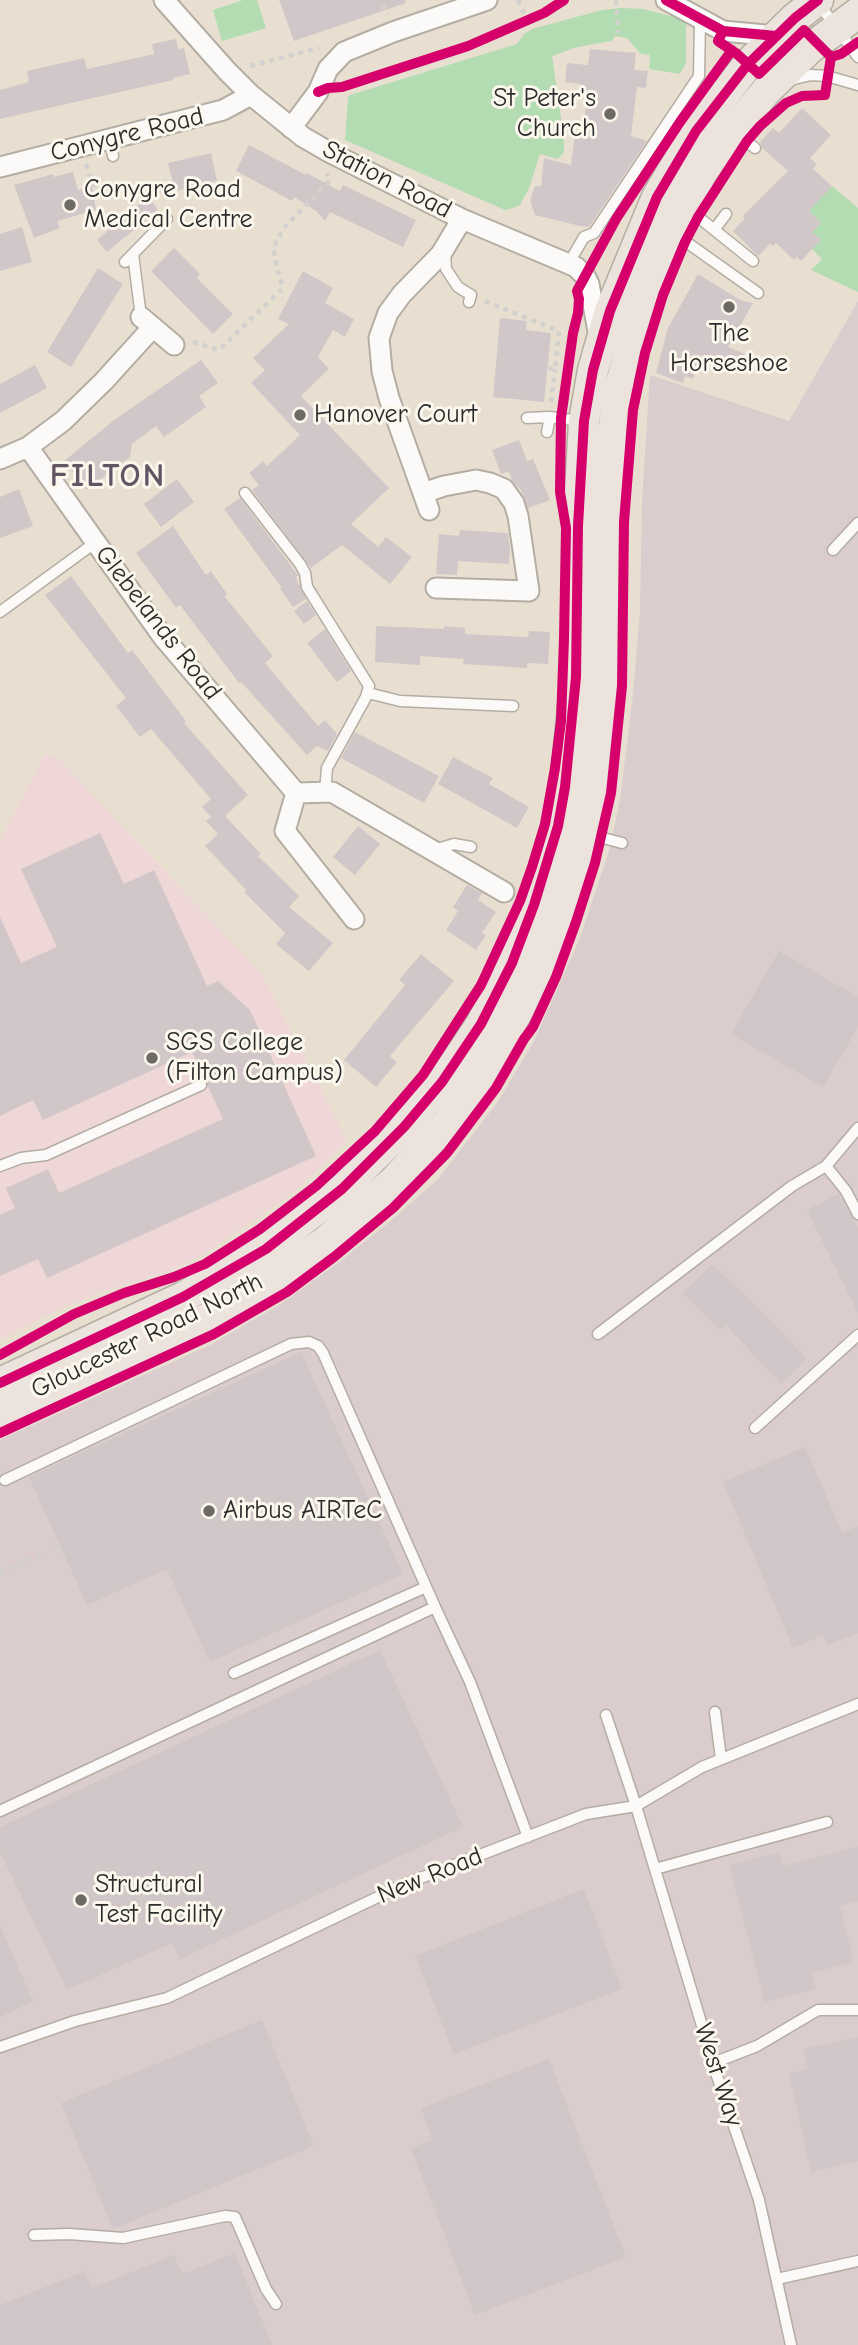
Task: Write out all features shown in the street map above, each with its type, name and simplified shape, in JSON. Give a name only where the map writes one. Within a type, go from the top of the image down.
[{"type":"main road","name":"Gloucester Road North","points":[[0,1383],[183,1297],[277,1241],[342,1189],[404,1127],[442,1082],[481,1024],[512,963],[534,905],[558,826],[565,787],[576,677],[578,526],[584,421],[586,400],[600,342],[638,239],[668,177],[708,114],[736,78],[776,36],[817,1]]},
{"type":"main road","name":"Gloucester Road North","points":[[0,1413],[168,1337],[224,1309],[276,1277],[326,1241],[394,1181],[470,1093],[519,1009],[553,930],[584,832],[596,765],[602,707],[606,516],[615,417],[628,352],[640,312],[678,219],[702,173],[743,139],[767,90],[809,49],[847,20]]},
{"type":"street","name":"Station Road","points":[[164,0],[227,71],[291,128],[329,152],[462,219],[569,262]]},
{"type":"street","points":[[291,128],[318,92],[328,69],[344,52],[487,0]]},
{"type":"street","points":[[666,0],[723,31],[776,36]]},
{"type":"street","name":"Conygre Road","points":[[0,167],[81,147],[111,148],[223,110],[251,95]]},
{"type":"street","points":[[436,588],[529,591],[514,503],[504,489],[476,480],[444,486],[426,501],[382,372],[379,338],[388,313],[444,248],[462,219]]},
{"type":"street","points":[[569,262],[585,276],[589,284],[600,342]]},
{"type":"street","points":[[0,459],[28,447],[63,421],[104,382],[147,322],[174,345]]},
{"type":"street","name":"Glebelands Road","points":[[28,447],[163,637],[296,793]]},
{"type":"street","points":[[354,919],[285,831],[296,793],[332,792],[504,892]]},
{"type":"lane","points":[[817,1],[847,20],[858,57]]},
{"type":"lane","points":[[569,262],[584,237],[594,233],[699,76],[700,20]]},
{"type":"lane","points":[[767,90],[811,75],[827,76],[858,85]]},
{"type":"lane","points":[[714,230],[726,214]]},
{"type":"lane","points":[[125,262],[167,219]]},
{"type":"lane","points":[[678,219],[714,230],[753,261]]},
{"type":"lane","points":[[678,219],[758,293]]},
{"type":"lane","points":[[444,248],[446,270],[470,298]]},
{"type":"lane","points":[[133,254],[147,322]]},
{"type":"lane","points":[[527,418],[550,417],[584,421]]},
{"type":"lane","points":[[547,432],[550,417]]},
{"type":"lane","points":[[245,493],[303,568],[307,587],[367,681],[368,693],[329,762],[325,792]]},
{"type":"lane","points":[[833,550],[858,523]]},
{"type":"lane","points":[[0,612],[96,542]]},
{"type":"lane","points":[[368,693],[394,701],[513,706]]},
{"type":"lane","points":[[584,832],[622,844]]},
{"type":"lane","points":[[433,850],[454,844],[471,847]]},
{"type":"lane","points":[[0,1166],[21,1158],[46,1155],[201,1085]]},
{"type":"lane","points":[[598,1334],[793,1186],[826,1166],[858,1128]]},
{"type":"lane","points":[[826,1166],[846,1191],[858,1214]]},
{"type":"lane","points":[[755,1428],[858,1335]]},
{"type":"lane","points":[[5,1480],[290,1344],[309,1342],[318,1346],[470,1682],[528,1837]]},
{"type":"lane","points":[[234,1673],[426,1587]]},
{"type":"lane","points":[[0,1811],[435,1607]]},
{"type":"lane","name":"New Road","points":[[0,2047],[75,2021],[167,1998],[405,1884],[586,1814],[636,1806],[702,1767],[858,1703]]},
{"type":"lane","points":[[715,1713],[721,1759]]},
{"type":"lane","name":"West Way","points":[[606,1715],[713,2063],[759,2200],[791,2345]]},
{"type":"lane","points":[[655,1869],[827,1822]]},
{"type":"lane","points":[[713,2063],[758,2046],[818,2010],[858,2010]]},
{"type":"lane","points":[[34,2235],[69,2234],[123,2238],[225,2216],[235,2217],[266,2289],[276,2304]]},
{"type":"lane","points":[[777,2279],[858,2261]]},
{"type":"path","points":[[515,25],[531,21],[518,0]]},
{"type":"path","points":[[616,0],[618,33]]},
{"type":"path","points":[[227,71],[325,47],[344,52]]},
{"type":"path","points":[[81,147],[96,191]]},
{"type":"path","points":[[174,345],[183,338],[219,350],[284,288],[274,256],[276,241],[285,227],[329,181],[325,163],[329,152]]},
{"type":"path","points":[[470,298],[559,331],[550,417]]},
{"type":"path","points":[[548,368],[555,369]]},
{"type":"path","points":[[0,1572],[60,1546]]},
{"type":"shaded area","points":[[858,301],[858,2345],[0,2345],[0,1440],[212,1344],[279,1305],[338,1263],[437,1180],[497,1103],[534,1041],[580,938],[609,851],[620,800],[640,611],[642,503],[650,375],[789,421]]},
{"type":"shaded area","name":"SGS College (Filton Campus)","points":[[45,754],[57,757],[262,974],[347,1141],[287,1198],[201,1256],[164,1273],[99,1293],[47,1315],[0,1340],[0,840]]},
{"type":"green space","points":[[243,0],[257,0],[266,28],[222,41],[213,10]]},
{"type":"green space","points":[[643,9],[686,23],[686,63],[680,74],[649,69],[650,55],[641,54],[627,38],[615,36],[612,41],[577,47],[552,56],[564,152],[558,159],[540,154],[529,188],[520,205],[505,210],[345,140],[350,95],[517,44],[524,34],[532,29],[602,10]]},
{"type":"green space","points":[[832,186],[858,208],[858,292],[811,270],[822,259],[812,249],[821,240],[812,232],[821,223],[808,210]]},
{"type":"building","points":[[279,0],[405,0],[406,3],[294,41]]},
{"type":"building","points":[[176,39],[178,49],[184,48],[190,74],[0,119],[0,90],[29,82],[27,71],[84,58],[87,69],[154,54],[152,44]]},
{"type":"building","name":"St Peter's Church","points":[[590,49],[636,53],[634,70],[648,71],[646,88],[637,87],[631,136],[647,141],[589,227],[535,215],[530,200],[535,186],[541,186],[544,158],[571,165],[575,133],[583,134],[587,94],[580,94],[581,84],[565,82],[567,63],[588,65]]},
{"type":"building","points":[[802,108],[831,135],[810,158],[817,164],[813,169],[832,186],[809,211],[821,223],[812,232],[821,240],[801,261],[797,257],[794,260],[776,243],[773,246],[770,244],[758,256],[733,231],[745,218],[743,216],[788,171],[762,148],[760,142],[773,128],[779,133]]},
{"type":"building","points":[[249,145],[340,191],[343,185],[416,220],[403,247],[330,212],[325,221],[316,211],[294,197],[292,201],[236,171]]},
{"type":"building","points":[[211,153],[217,181],[175,191],[168,163]]},
{"type":"building","name":"Conygre Road Medical Centre","points":[[73,172],[78,190],[92,187],[96,210],[57,221],[60,228],[34,238],[14,185],[53,174],[54,177]]},
{"type":"building","points":[[144,200],[151,200],[158,210],[107,252],[97,240]]},
{"type":"building","points":[[22,227],[32,262],[0,271],[0,234]]},
{"type":"building","points":[[174,248],[200,274],[197,278],[233,314],[213,334],[151,271]]},
{"type":"building","points":[[98,268],[123,284],[71,367],[47,352]]},
{"type":"building","points":[[303,271],[333,288],[325,303],[354,319],[345,337],[333,330],[318,357],[329,369],[301,396],[389,488],[351,524],[378,547],[386,537],[412,557],[390,584],[342,545],[311,568],[252,490],[259,485],[249,473],[263,461],[267,466],[300,435],[251,383],[265,370],[253,358],[289,324],[278,319]]},
{"type":"building","points":[[698,274],[742,301],[753,303],[728,347],[745,354],[738,370],[709,357],[704,374],[695,371],[693,379],[685,376],[683,383],[656,373],[668,328]]},
{"type":"building","points":[[500,318],[527,321],[526,330],[551,333],[544,402],[493,397]]},
{"type":"building","points":[[201,360],[218,383],[199,396],[206,407],[164,437],[156,426],[132,444],[130,457],[86,490],[64,461],[114,420]]},
{"type":"building","points":[[35,365],[47,388],[0,413],[0,384]]},
{"type":"building","points":[[519,440],[527,461],[533,459],[550,500],[528,508],[509,471],[501,474],[492,450]]},
{"type":"building","points":[[177,479],[194,502],[161,527],[144,504]]},
{"type":"building","points":[[19,489],[33,526],[0,538],[0,497]]},
{"type":"building","points":[[240,498],[298,575],[296,578],[306,599],[293,607],[224,509]]},
{"type":"building","points":[[173,526],[206,575],[211,571],[227,594],[225,597],[273,656],[265,663],[318,726],[325,720],[337,734],[328,751],[317,746],[307,755],[241,682],[239,683],[180,605],[176,608],[136,553]]},
{"type":"building","points":[[460,530],[508,533],[509,564],[458,561],[457,575],[436,574],[439,534],[459,536]]},
{"type":"building","points":[[71,576],[128,653],[132,650],[186,721],[184,723],[248,795],[225,816],[261,854],[258,856],[299,896],[289,907],[333,943],[309,971],[276,944],[285,933],[244,892],[246,890],[205,846],[218,834],[206,821],[211,817],[202,807],[211,799],[151,729],[140,737],[116,706],[126,698],[45,595]]},
{"type":"building","points":[[307,601],[316,615],[304,624],[294,611]]},
{"type":"building","points":[[376,626],[444,629],[444,626],[465,628],[465,634],[528,637],[529,631],[550,632],[548,664],[527,663],[527,668],[463,664],[464,659],[420,656],[420,665],[375,662]]},
{"type":"building","points":[[325,629],[351,671],[337,682],[307,643]]},
{"type":"building","points":[[355,732],[439,776],[424,803],[341,758]]},
{"type":"building","points":[[453,757],[493,778],[489,784],[529,807],[517,828],[438,784]]},
{"type":"building","points":[[358,826],[380,844],[355,875],[333,857]]},
{"type":"building","points":[[100,833],[124,884],[154,870],[207,986],[218,981],[250,1010],[316,1156],[47,1278],[38,1259],[0,1276],[0,1215],[15,1208],[6,1188],[48,1169],[59,1193],[223,1119],[192,1052],[43,1120],[33,1100],[0,1116],[0,917],[21,963],[57,947],[21,869]]},
{"type":"building","points":[[467,885],[482,893],[478,900],[496,912],[482,933],[486,935],[476,950],[446,930],[458,911],[453,907]]},
{"type":"building","points":[[779,951],[858,997],[858,1027],[823,1087],[731,1034]]},
{"type":"building","points":[[421,954],[454,981],[390,1056],[397,1062],[376,1087],[344,1060],[405,985],[399,980]]},
{"type":"building","points":[[839,1194],[858,1228],[858,1313],[807,1210]]},
{"type":"building","points":[[712,1264],[807,1359],[781,1384],[726,1325],[721,1330],[683,1293]]},
{"type":"building","name":"Airbus AIRTeC","points":[[301,1352],[403,1574],[210,1662],[167,1569],[87,1605],[29,1477]]},
{"type":"building","points":[[805,1447],[842,1533],[858,1526],[858,1633],[828,1645],[823,1635],[793,1648],[723,1482]]},
{"type":"building","points":[[380,1650],[463,1827],[180,1959],[172,1943],[67,1990],[0,1852],[0,1827]]},
{"type":"building","points":[[858,1846],[858,1901],[840,1906],[854,1962],[812,1973],[816,1989],[765,2002],[729,1865],[780,1852],[783,1866]]},
{"type":"building","points":[[584,1889],[622,1989],[454,2054],[415,1956]]},
{"type":"building","points":[[0,1926],[33,2001],[0,2017]]},
{"type":"building","points":[[262,2020],[314,2146],[113,2229],[61,2103]]},
{"type":"building","points":[[858,2037],[858,2161],[811,2172],[789,2073],[808,2069],[803,2049]]},
{"type":"building","points":[[549,2059],[626,2257],[475,2315],[411,2148],[433,2140],[421,2108]]},
{"type":"building","points":[[235,2253],[272,2345],[0,2345],[0,2305],[85,2271],[92,2288],[174,2255],[182,2274]]},
{"type":"cycle path","points":[[318,92],[342,87],[468,46],[544,13],[564,0]]},
{"type":"cycle path","points":[[666,0],[723,31],[776,36]]},
{"type":"cycle path","points":[[0,1383],[183,1297],[266,1249],[342,1189],[404,1127],[442,1082],[481,1024],[512,963],[534,905],[558,826],[565,787],[576,677],[578,526],[584,421],[593,370],[610,311],[657,197],[696,131],[748,64],[795,18],[818,0]]},
{"type":"cycle path","points":[[723,31],[718,41],[759,74],[804,30],[831,57]]},
{"type":"cycle path","points":[[0,1433],[214,1334],[287,1292],[393,1208],[447,1153],[496,1088],[533,1027],[556,977],[595,863],[611,793],[622,686],[624,522],[633,410],[645,353],[663,295],[698,217],[747,141],[786,103],[802,96],[825,95],[831,57],[841,54],[858,42]]},
{"type":"cycle path","points":[[0,1355],[74,1314],[205,1264],[260,1229],[316,1186],[375,1131],[423,1075],[481,985],[520,901],[532,867],[545,824],[555,768],[561,721],[566,528],[560,492],[561,418],[578,313],[577,291],[616,219],[680,122],[732,50]]},
{"type":"place","name":"St Peter's Church","points":[[610,114]]},
{"type":"place","name":"Conygre Road Medical Centre","points":[[70,205]]},
{"type":"place","name":"The Horseshoe","points":[[729,307]]},
{"type":"place","name":"Hanover Court","points":[[300,415]]},
{"type":"place","name":"SGS College (Filton Campus)","points":[[152,1058]]},
{"type":"place","name":"Airbus AIRTeC","points":[[209,1511]]},
{"type":"place","name":"Structural Test Facility","points":[[81,1900]]},
{"type":"district","name":"FILTON","points":[[108,477]]}]
